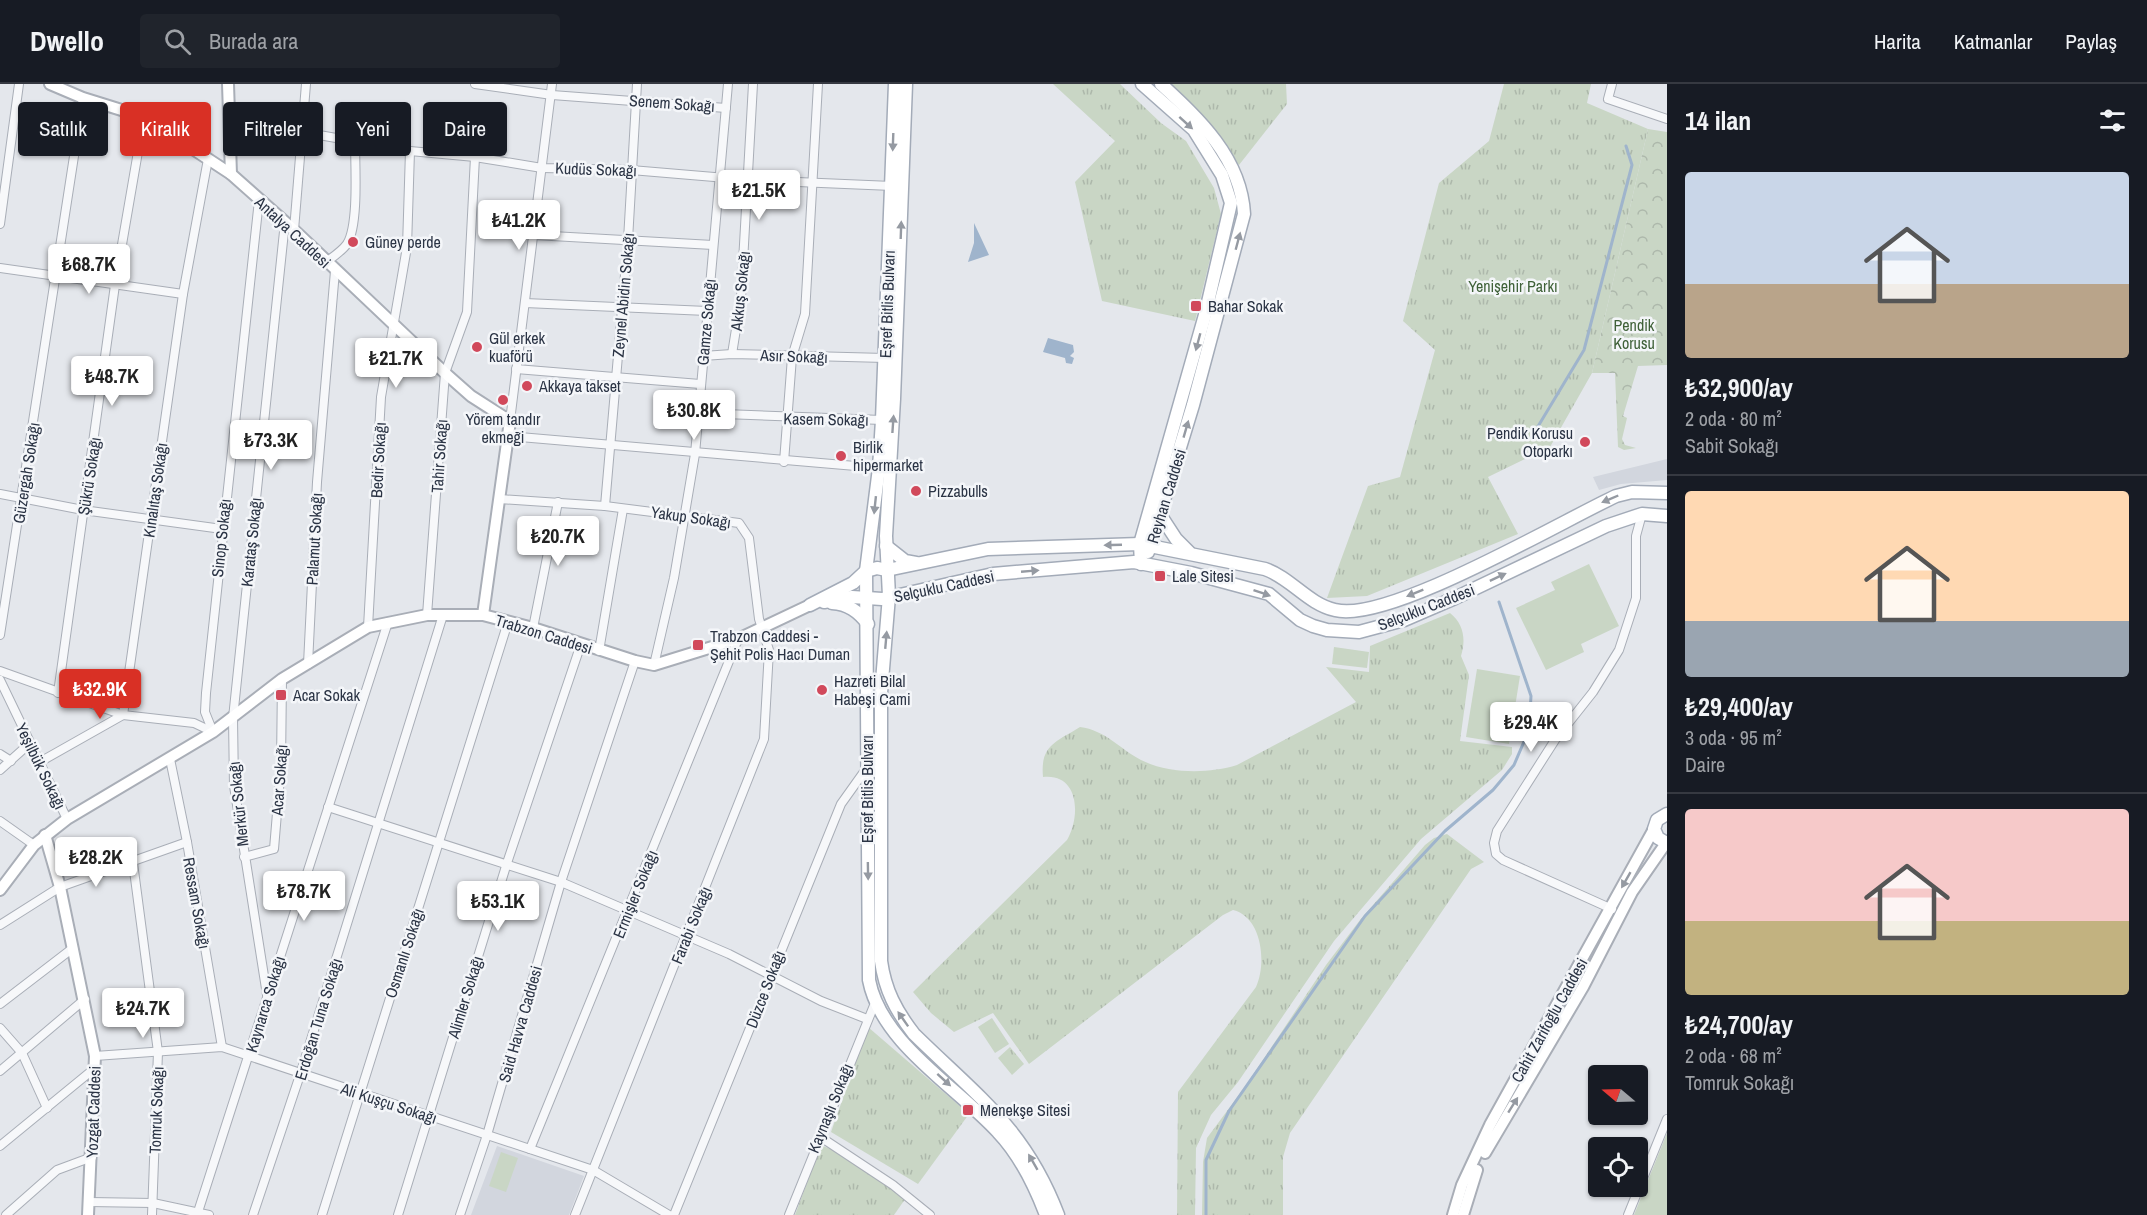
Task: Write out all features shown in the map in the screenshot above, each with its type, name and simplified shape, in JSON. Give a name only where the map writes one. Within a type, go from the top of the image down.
[{"type":"main road","name":"Antalya Caddesi","points":[[50,84],[83,98],[120,110]]},
{"type":"main road","points":[[228,84],[231,174]]},
{"type":"main road","name":"Eşref Bitlis Bulvarı","points":[[895,84],[882,420],[879,468],[866,571],[869,980],[875,1003],[905,1044],[1000,1133],[1023,1167],[1046,1215]]},
{"type":"main road","name":"Eşref Bitlis Bulvarı","points":[[906,84],[886,546],[890,596],[881,693],[880,940],[886,988],[914,1034],[989,1104],[1014,1132],[1036,1166],[1058,1215]]},
{"type":"main road","name":"Reyhan Caddesi","points":[[1142,84],[1194,130],[1222,175],[1231,202],[1231,213],[1142,564]]},
{"type":"main road","name":"Reyhan Caddesi","points":[[1147,545],[1161,516],[1245,213],[1241,189],[1209,130],[1161,84]]},
{"type":"main road","name":"Antalya Caddesi","points":[[203,156],[231,174],[294,230],[335,271],[471,396],[510,420]]},
{"type":"main road","points":[[483,615],[510,420]]},
{"type":"main road","name":"Selçuklu Caddesi","points":[[866,571],[877,568],[887,570],[988,549],[1147,545],[1189,552],[1280,575],[1319,604],[1353,613],[1426,589],[1616,496],[1632,492],[1667,493]]},
{"type":"main road","name":"Selçuklu Caddesi","points":[[810,605],[832,600],[866,597],[875,600],[993,574],[1142,564],[1191,573],[1269,594],[1300,620],[1313,626],[1327,630],[1359,632],[1404,620],[1606,526],[1642,514],[1667,516]]},
{"type":"main road","points":[[1161,516],[1176,539],[1189,552]]},
{"type":"main road","points":[[886,546],[905,561],[917,563]]},
{"type":"main road","name":"Trabzon Caddesi","points":[[0,890],[34,845],[67,819],[213,732],[282,680],[368,627],[427,615],[483,615],[533,628],[599,651],[654,665],[738,639],[852,583],[866,571]]},
{"type":"main road","points":[[810,605],[842,603],[853,609],[868,624]]},
{"type":"main road","points":[[1666,843],[1658,838],[1654,829],[1664,815],[1667,802]]},
{"type":"main road","name":"Cahit Zarifoğlu Caddesi","points":[[1453,1215],[1462,1185],[1490,1125],[1654,829]]},
{"type":"main road","name":"Yozgat Caddesi","points":[[45,835],[60,887],[95,1056],[92,1157],[87,1211]]},
{"type":"main road","name":"Cahit Zarifoğlu Caddesi","points":[[1463,1215],[1472,1181],[1489,1144],[1582,987],[1650,863],[1666,843]]},
{"type":"street","points":[[0,224],[19,84]]},
{"type":"street","points":[[304,102],[306,84]]},
{"type":"street","name":"Senem Sokağı","points":[[475,84],[552,95],[726,108]]},
{"type":"street","points":[[510,420],[552,84]]},
{"type":"street","name":"Zeynel Abidin Sokağı","points":[[605,506],[628,240],[637,84]]},
{"type":"street","name":"Gamze Sokağı","points":[[654,665],[686,515],[695,454],[728,84]]},
{"type":"street","name":"Akkuş Sokağı","points":[[732,354],[741,298],[750,180],[753,84]]},
{"type":"street","points":[[784,462],[792,357],[805,314],[818,84]]},
{"type":"street","points":[[1612,84],[1608,99],[1667,119]]},
{"type":"street","name":"Güzergah Sokağı","points":[[0,635],[83,98]]},
{"type":"street","name":"Kudüs Sokağı","points":[[411,151],[475,157],[542,168],[631,170],[750,180],[892,186]]},
{"type":"street","name":"Şükrü Sokağı","points":[[58,693],[116,285],[138,156]]},
{"type":"street","points":[[294,230],[300,156]]},
{"type":"street","points":[[326,262],[345,246],[351,236],[356,193],[355,156]]},
{"type":"street","name":"Bedir Sokağı","points":[[368,627],[381,397],[406,247],[410,156]]},
{"type":"street","name":"Tahir Sokağı","points":[[427,615],[445,373],[467,312],[475,157]]},
{"type":"street","name":"Kınalıtaş Sokağı","points":[[123,715],[183,294],[208,159]]},
{"type":"street","name":"Sinop Sokağı","points":[[213,732],[205,712],[222,529],[258,200]]},
{"type":"street","name":"Karataş Sokağı","points":[[233,718],[285,222]]},
{"type":"street","points":[[534,235],[713,245]]},
{"type":"street","points":[[0,268],[57,278],[183,294]]},
{"type":"street","name":"Palamut Sokağı","points":[[308,664],[317,482],[335,271]]},
{"type":"street","points":[[525,303],[707,311]]},
{"type":"street","name":"Asır Sokağı","points":[[703,356],[732,354],[885,358]]},
{"type":"street","points":[[516,369],[700,384]]},
{"type":"street","name":"Kasem Sokağı","points":[[698,414],[882,420]]},
{"type":"street","points":[[508,436],[784,462],[879,468]]},
{"type":"street","points":[[0,494],[83,510],[222,529]]},
{"type":"street","name":"Yakup Sokağı","points":[[499,499],[605,506],[686,515],[739,524],[749,538],[762,628]]},
{"type":"street","points":[[533,628],[558,502]]},
{"type":"street","points":[[599,651],[623,509]]},
{"type":"street","points":[[1622,913],[1503,860],[1494,851],[1494,837],[1555,740],[1593,692],[1619,650],[1635,598],[1636,536],[1642,514]]},
{"type":"street","name":"Erdoğan Tuna Sokağı","points":[[254,1215],[300,1075],[443,615]]},
{"type":"street","name":"Kaynarca Sokağı","points":[[197,1213],[249,1058],[267,995],[388,622]]},
{"type":"street","name":"Osmanlı Sokağı","points":[[322,1215],[508,622]]},
{"type":"street","name":"Farabi Sokağı","points":[[575,1215],[764,740],[769,650],[762,628]]},
{"type":"street","name":"Ermişler Sokağı","points":[[530,1149],[738,639]]},
{"type":"street","name":"Alimler Sokağı","points":[[398,1215],[507,862],[581,644]]},
{"type":"street","name":"Said Havva Caddesi","points":[[460,1215],[487,1135],[561,882],[635,661]]},
{"type":"street","points":[[0,671],[123,715],[194,723],[213,732]]},
{"type":"street","name":"Yeşilbük Sokağı","points":[[0,680],[38,763],[67,819]]},
{"type":"street","name":"Acar Sokağı","points":[[244,857],[274,849],[281,765],[282,680]]},
{"type":"street","points":[[38,763],[123,715]]},
{"type":"street","name":"Merkür Sokağı","points":[[233,718],[234,786],[267,995]]},
{"type":"street","points":[[0,770],[29,744]]},
{"type":"street","points":[[0,754],[11,761]]},
{"type":"street","name":"Ressam Sokağı","points":[[170,759],[187,842],[222,1047]]},
{"type":"street","points":[[866,769],[881,768]]},
{"type":"street","name":"Düzce Sokağı","points":[[674,1215],[842,804],[866,769]]},
{"type":"street","points":[[328,807],[438,844],[507,862],[561,882],[687,935],[770,976],[867,1019]]},
{"type":"street","points":[[0,821],[34,845]]},
{"type":"street","points":[[0,925],[60,887],[187,842]]},
{"type":"street","name":"Tomruk Sokağı","points":[[133,863],[158,1052],[152,1215]]},
{"type":"street","points":[[0,1004],[73,948]]},
{"type":"street","points":[[0,1071],[85,999]]},
{"type":"street","name":"Kaynaşlı Sokağı","points":[[789,1215],[819,1136],[875,1003]]},
{"type":"street","points":[[0,1028],[22,1053],[47,1108]]},
{"type":"street","name":"Ali Kuşçu Sokağı","points":[[95,1056],[222,1047],[300,1075],[359,1092],[593,1170],[669,1215]]},
{"type":"street","points":[[0,1146],[95,1068]]},
{"type":"street","points":[[1628,1215],[1667,1119]]},
{"type":"street","points":[[819,1136],[893,1185],[930,1215]]},
{"type":"street","points":[[6,1215],[57,1170],[92,1157]]},
{"type":"street","points":[[87,1211],[153,1203],[209,1215]]},
{"type":"shaded area","points":[[1667,459],[1667,480],[1621,484],[1599,490],[1593,477]]},
{"type":"shaded area","points":[[497,1146],[584,1176],[569,1215],[471,1215]]},
{"type":"green space","points":[[1053,84],[1120,84],[1161,123],[1186,141],[1214,188],[1221,214],[1195,321],[1102,301],[1075,182],[1115,141]]},
{"type":"green space","points":[[1171,84],[1286,84],[1287,104],[1239,165]]},
{"type":"green space","name":"Yenişehir Parkı","points":[[1504,84],[1591,84],[1587,103],[1648,129],[1592,373],[1550,447],[1488,477],[1518,534],[1367,596],[1327,598],[1368,486],[1400,477],[1435,350],[1403,321],[1439,183],[1489,141]]},
{"type":"green space","name":"Pendik Korusu","points":[[1648,129],[1667,132],[1667,365],[1638,366],[1623,416],[1627,418],[1622,439],[1625,445],[1636,448],[1624,450],[1618,447],[1615,373],[1592,373]]},
{"type":"green space","points":[[1589,564],[1619,626],[1581,644],[1584,652],[1546,670],[1516,608],[1555,590],[1551,582]]},
{"type":"green space","points":[[1450,613],[1455,617],[1463,633],[1461,656],[1469,675],[1460,741],[1512,747],[1512,754],[1502,770],[1421,839],[1334,941],[1238,1082],[1211,1115],[1196,1148],[1195,1215],[1177,1215],[1178,1092],[1256,987],[1259,977],[1260,942],[1256,931],[1243,914],[1233,910],[1223,915],[1029,1064],[993,1013],[954,1032],[931,1013],[913,992],[1067,840],[1074,819],[1074,798],[1064,782],[1055,778],[1043,777],[1044,758],[1047,751],[1057,741],[1080,727],[1097,732],[1133,756],[1164,768],[1201,771],[1237,765],[1356,702],[1326,667],[1369,672],[1370,646]]},
{"type":"green space","points":[[1334,647],[1369,652],[1367,668],[1332,664]]},
{"type":"green space","points":[[1477,669],[1520,676],[1509,744],[1466,737]]},
{"type":"green space","points":[[1447,834],[1484,862],[1471,869],[1290,1133],[1283,1157],[1283,1215],[1202,1215],[1203,1162],[1207,1138],[1247,1084],[1326,965],[1360,920],[1425,845],[1434,838]]},
{"type":"green space","points":[[992,1018],[1009,1044],[995,1053],[978,1027]]},
{"type":"green space","points":[[868,1027],[969,1114],[918,1184],[831,1132]]},
{"type":"green space","points":[[1010,1047],[1024,1064],[1012,1075],[998,1058]]},
{"type":"green space","points":[[1667,1133],[1667,1215],[1634,1215],[1641,1197],[1648,1197],[1648,1180]]},
{"type":"green space","points":[[821,1145],[853,1159],[908,1195],[894,1215],[795,1215]]},
{"type":"green space","points":[[501,1152],[518,1158],[506,1192],[489,1186]]},
{"type":"water","points":[[974,223],[989,255],[968,262],[974,243]]},
{"type":"water","points":[[1048,338],[1073,345],[1074,352],[1070,356],[1074,358],[1072,364],[1066,363],[1065,358],[1043,352]]},
{"type":"waterway","points":[[1531,438],[1584,350],[1632,165],[1626,146]]},
{"type":"waterway","points":[[1206,1215],[1206,1160],[1229,1111],[1365,916],[1445,831],[1493,790],[1514,765],[1529,730],[1531,696],[1499,602]]},
{"type":"place","name":"Güney perde","points":[[353,242]]},
{"type":"place","name":"Bahar Sokak","points":[[1196,306]]},
{"type":"place","name":"Gül erkek kuaförü","points":[[477,347]]},
{"type":"place","name":"Akkaya takset","points":[[527,386]]},
{"type":"place","name":"Yörem tandır ekmeği","points":[[503,400]]},
{"type":"place","name":"Pendik Korusu Otoparkı","points":[[1585,442]]},
{"type":"place","name":"Birlik hipermarket","points":[[841,456]]},
{"type":"place","name":"Pizzabulls","points":[[916,491]]},
{"type":"place","name":"Lale Sitesi","points":[[1160,576]]},
{"type":"place","name":"Trabzon Caddesi - Şehit Polis Hacı Duman","points":[[698,645]]},
{"type":"place","name":"Hazreti Bilal Habeşi Cami","points":[[822,690]]},
{"type":"place","name":"Acar Sokak","points":[[281,695]]},
{"type":"place","name":"Menekşe Sitesi","points":[[968,1110]]}]
